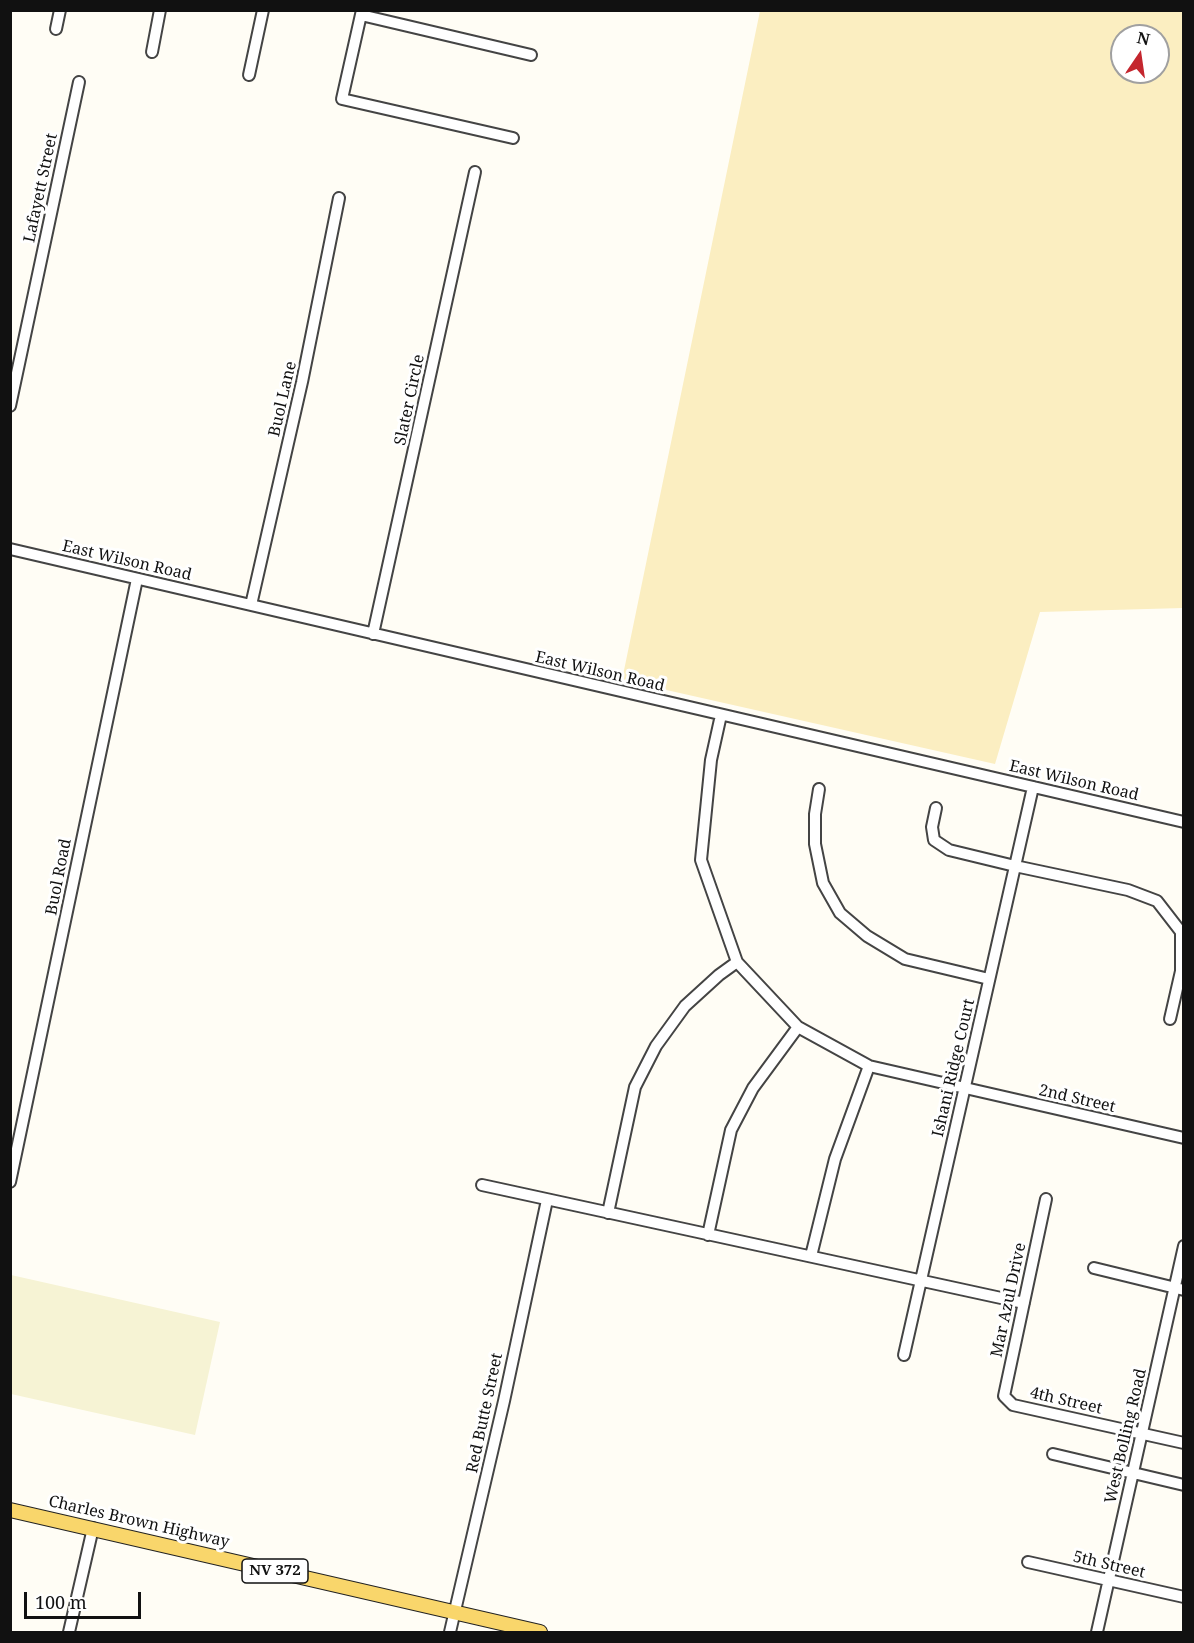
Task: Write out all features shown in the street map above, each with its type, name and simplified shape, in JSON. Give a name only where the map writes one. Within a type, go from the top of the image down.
[{"type":"main road","name":"Charles Brown Highway","points":[[10,1510],[540,1632]]},
{"type":"street","points":[[56,29],[60,10]]},
{"type":"street","points":[[152,52],[160,10]]},
{"type":"street","points":[[249,75],[263,10]]},
{"type":"street","points":[[513,138],[342,99],[362,13],[531,55]]},
{"type":"street","name":"Lafayett Street","points":[[10,406],[79,82]]},
{"type":"street","name":"Slater Circle","points":[[373,634],[475,172]]},
{"type":"street","name":"Buol Lane","points":[[251,605],[302,382],[339,198]]},
{"type":"street","name":"East Wilson Road","points":[[10,549],[1184,822]]},
{"type":"street","name":"Buol Road","points":[[10,1182],[137,579]]},
{"type":"street","points":[[608,1213],[635,1087],[656,1046],[685,1006],[718,975],[737,962],[701,860],[711,760],[721,715]]},
{"type":"street","name":"Ishani Ridge Court","points":[[904,1355],[1033,787]]},
{"type":"street","points":[[819,789],[815,814],[815,844],[823,883],[840,913],[867,936],[905,959],[989,979]]},
{"type":"street","points":[[936,808],[932,827],[934,840],[950,850],[1128,890],[1157,901],[1181,932],[1181,971],[1170,1019]]},
{"type":"street","name":"2nd Street","points":[[737,962],[798,1027],[869,1066],[1184,1138]]},
{"type":"street","points":[[708,1235],[732,1130],[753,1088],[798,1027]]},
{"type":"street","points":[[811,1256],[835,1159],[869,1066]]},
{"type":"street","points":[[482,1185],[1024,1303]]},
{"type":"street","name":"Mar Azul Drive","points":[[1013,1405],[1004,1396],[1046,1199]]},
{"type":"street","name":"Red Butte Street","points":[[450,1632],[547,1200]]},
{"type":"street","name":"West Bolling Road","points":[[1097,1632],[1142,1434],[1179,1288],[1184,1246]]},
{"type":"street","points":[[1094,1268],[1179,1288]]},
{"type":"street","name":"4th Street","points":[[1013,1405],[1184,1443]]},
{"type":"street","points":[[1053,1454],[1184,1485]]},
{"type":"street","points":[[69,1632],[93,1528]]},
{"type":"street","name":"5th Street","points":[[1028,1562],[1184,1597]]},
{"type":"shaded area","points":[[11,1275],[220,1322],[195,1435],[11,1394]]},
{"type":"sand","points":[[760,11],[1183,11],[1183,608],[1040,612],[995,764],[622,680]]}]
